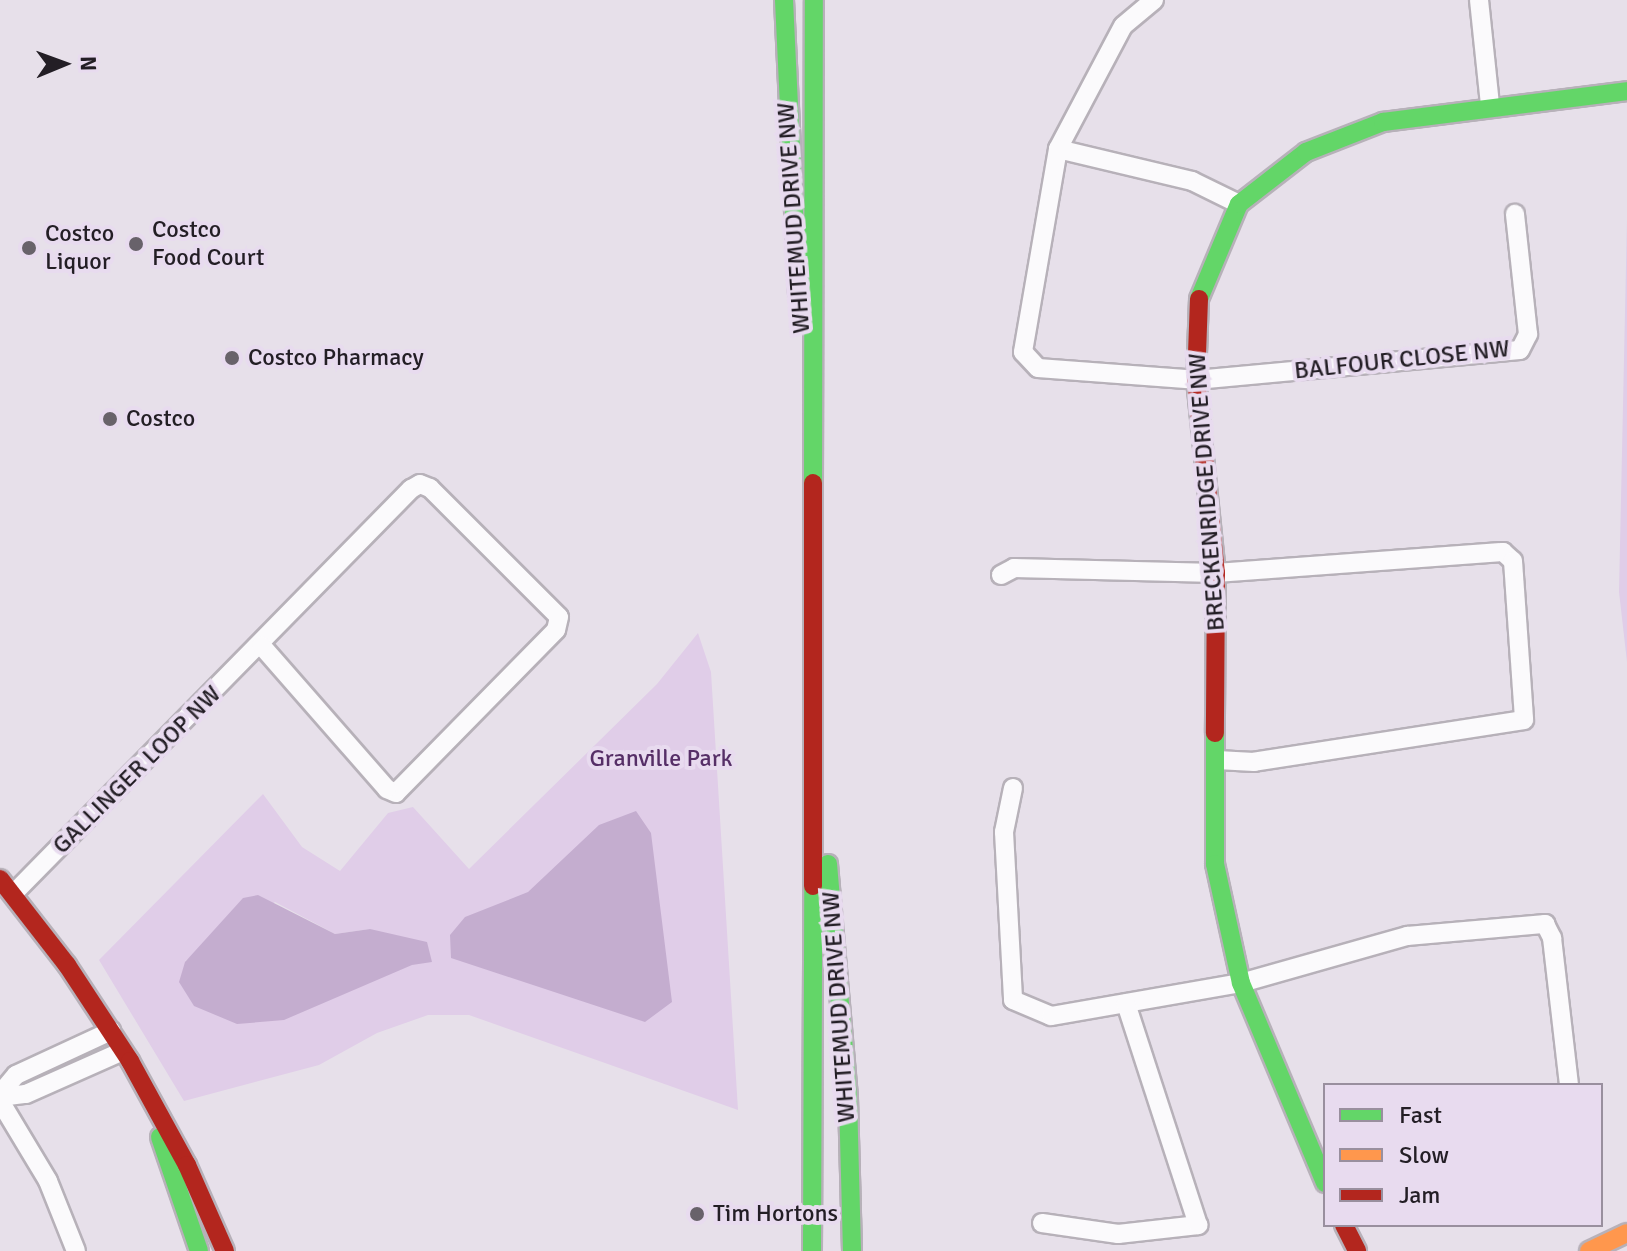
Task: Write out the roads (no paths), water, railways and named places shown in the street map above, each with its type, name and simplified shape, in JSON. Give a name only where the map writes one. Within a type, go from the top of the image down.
[{"type":"main road","name":"WHITEMUD DRIVE NW","points":[[784,0],[810,436],[816,763],[812,1251]]},
{"type":"main road","name":"WHITEMUD DRIVE NW","points":[[810,436],[817,136],[814,0]]},
{"type":"main road","name":"BRECKENRIDGE DRIVE NW","points":[[1323,1178],[1241,983],[1215,864],[1216,573],[1196,380],[1198,301],[1239,204],[1306,152],[1383,122],[1490,105],[1627,91]]},
{"type":"main road","name":"WHITEMUD DRIVE NW","points":[[816,763],[838,957],[852,1251]]},
{"type":"main road","points":[[0,879],[111,1031],[187,1165],[225,1251]]},
{"type":"main road","points":[[149,1099],[199,1251]]},
{"type":"main road","points":[[811,1156],[830,1251]]},
{"type":"main road","points":[[1345,1227],[1357,1251]]},
{"type":"main road","points":[[1589,1251],[1627,1233]]},
{"type":"street","points":[[1154,0],[1123,26],[1058,149],[1023,352],[1038,368],[1196,380]]},
{"type":"street","points":[[1479,0],[1490,105]]},
{"type":"street","points":[[1058,149],[1192,181],[1239,204]]},
{"type":"street","name":"BALFOUR CLOSE NW","points":[[1196,380],[1520,350],[1528,334],[1515,214]]},
{"type":"street","name":"GALLINGER LOOP NW","points":[[13,894],[420,484],[430,488],[559,617],[556,630],[396,793],[387,789],[261,645]]},
{"type":"street","points":[[1001,575],[1014,568],[1216,573],[1503,552],[1513,561],[1524,720],[1254,762],[1217,760]]},
{"type":"street","points":[[1013,788],[1004,832],[1013,1000],[1051,1016],[1241,983],[1407,936],[1545,924],[1552,938],[1569,1083]]},
{"type":"street","points":[[1042,1223],[1118,1234],[1198,1225],[1126,1003]]},
{"type":"street","points":[[0,1097],[16,1075],[111,1031]]},
{"type":"street","points":[[0,1097],[26,1094],[123,1051]]},
{"type":"street","points":[[0,1097],[37,1159],[76,1251]]},
{"type":"place","name":"Costco Food Court","points":[[136,244]]},
{"type":"place","name":"Costco Liquor","points":[[29,248]]},
{"type":"place","name":"Costco Pharmacy","points":[[232,358]]},
{"type":"place","name":"Costco","points":[[110,419]]},
{"type":"place","name":"Tim Hortons","points":[[697,1214]]},
{"type":"park label","name":"Granville Park","points":[[661,759]]}]
